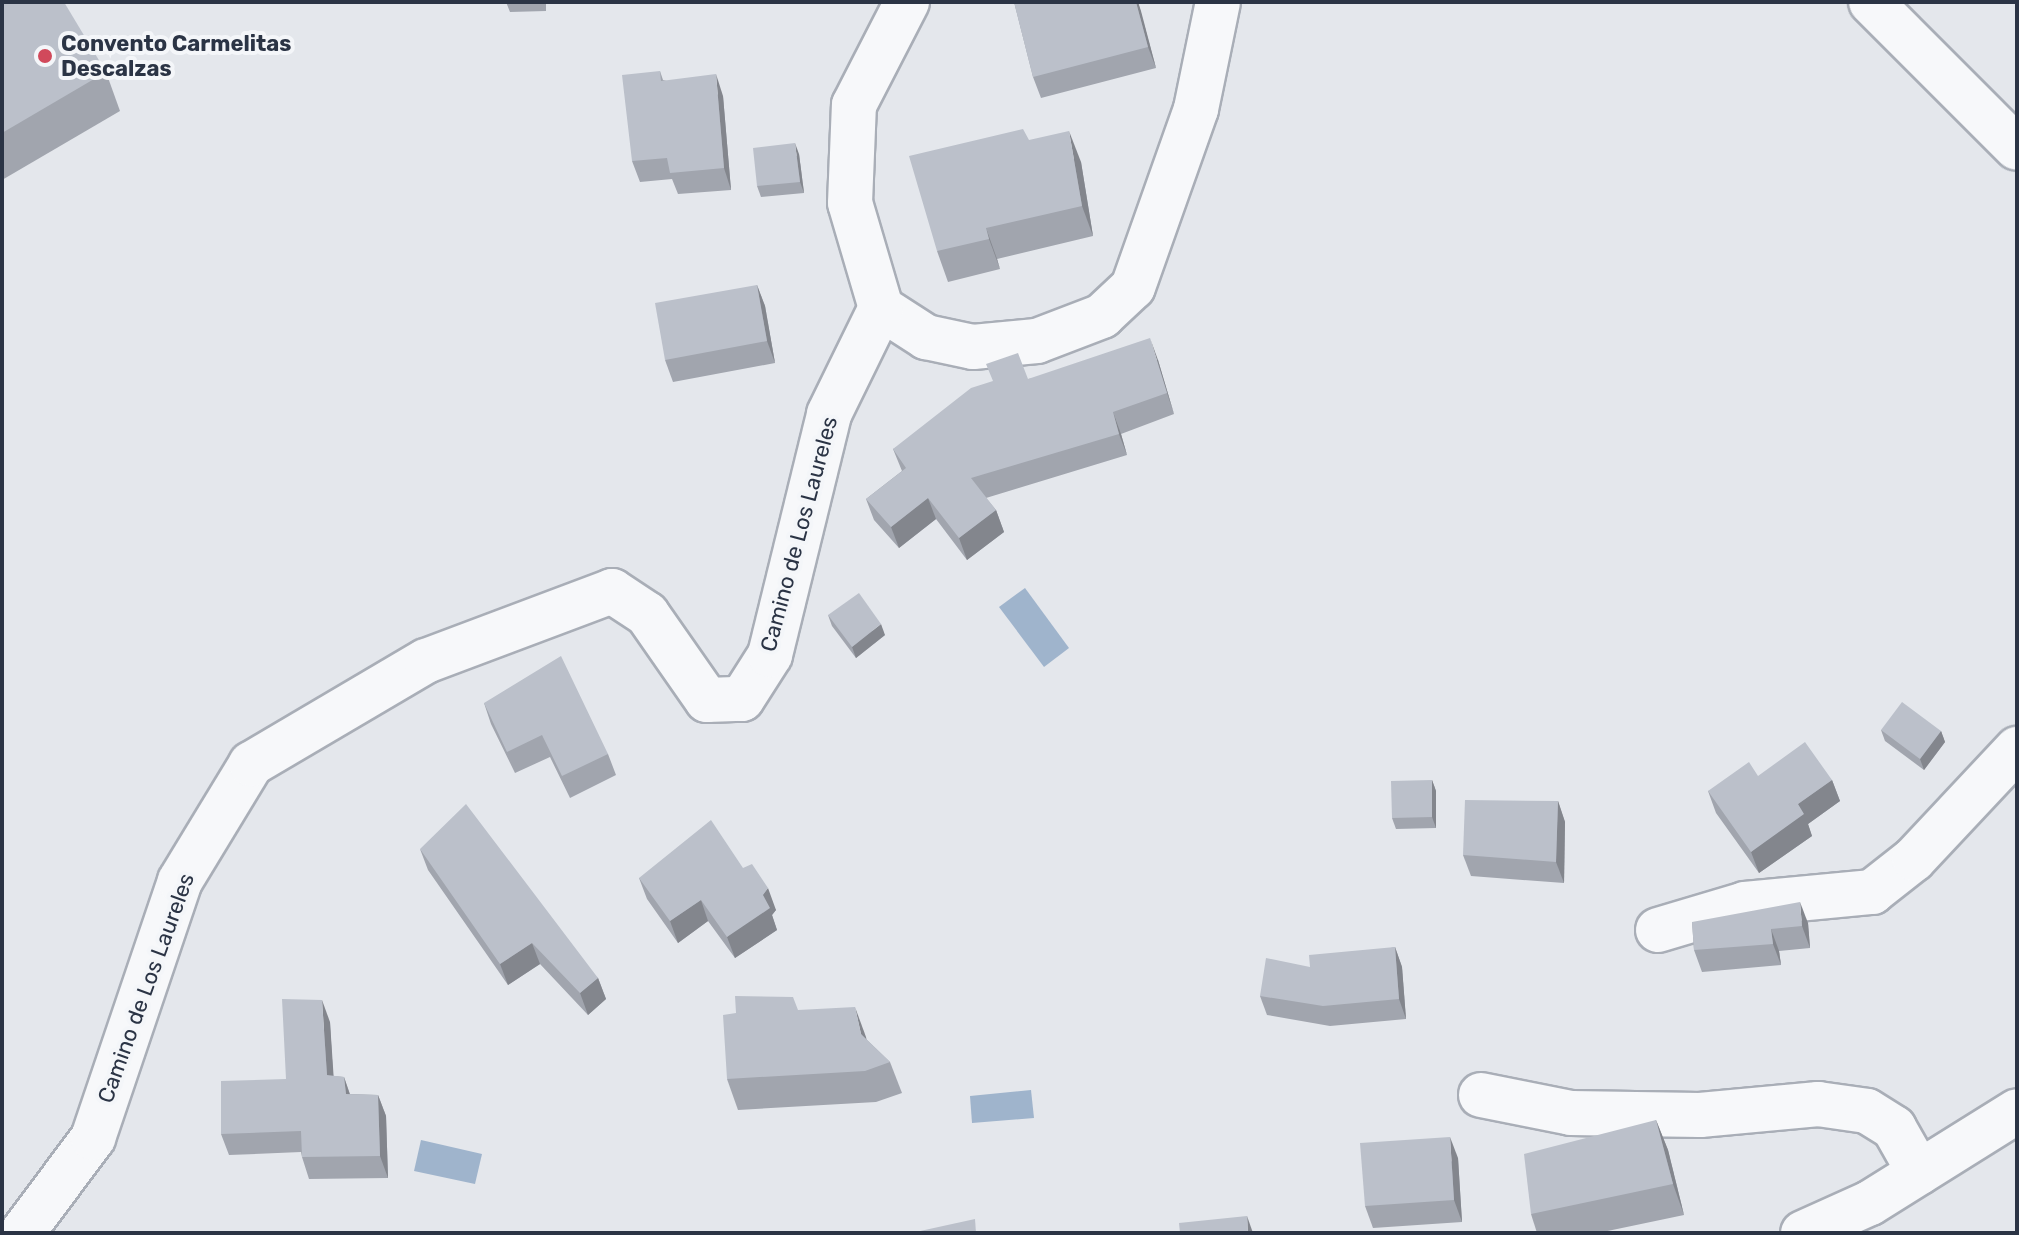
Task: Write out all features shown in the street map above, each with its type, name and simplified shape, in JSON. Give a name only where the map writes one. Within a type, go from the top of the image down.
[{"type":"street","points":[[907,2],[854,105],[850,203],[881,308],[926,337],[973,347],[1037,341],[1102,316],[1133,287],[1196,109],[1218,2]]},
{"type":"street","points":[[1871,2],[2017,148]]},
{"type":"street","name":"Camino de Los Laureles","points":[[22,1233],[93,1138],[180,881],[251,764],[426,661],[612,591],[647,614],[707,700],[742,699],[770,655],[829,414],[881,308]]},
{"type":"street","points":[[1658,930],[1745,904],[1872,892],[1914,859],[2017,749]]},
{"type":"street","points":[[1481,1095],[1571,1113],[1700,1115],[1818,1104],[1867,1111],[1894,1128],[1919,1172]]},
{"type":"street","points":[[1803,1233],[1919,1172],[2017,1111]]},
{"type":"water","points":[[1025,588],[1069,648],[1044,667],[999,607]]},
{"type":"water","points":[[1031,1090],[1034,1118],[972,1123],[970,1096]]},
{"type":"water","points":[[421,1140],[482,1154],[475,1184],[414,1171]]},
{"type":"building","name":"Convento Carmelitas Descalzas","points":[[2,2],[64,2],[106,72],[2,133]]},
{"type":"building","points":[[1014,2],[1136,2],[1148,47],[1033,77]]},
{"type":"building","points":[[660,71],[661,81],[716,74],[724,168],[670,173],[667,158],[632,161],[622,75]]},
{"type":"building","points":[[1023,129],[1029,140],[1069,131],[1082,206],[986,228],[989,239],[937,251],[909,156]]},
{"type":"building","points":[[795,143],[800,182],[757,186],[753,148]]},
{"type":"building","points":[[757,285],[767,341],[665,360],[655,303]]},
{"type":"building","points":[[1150,338],[1167,393],[1113,412],[1119,434],[971,478],[996,510],[959,538],[928,498],[891,527],[866,499],[906,468],[893,449],[971,388],[993,381],[986,364],[1018,353],[1028,379]]},
{"type":"building","points":[[859,593],[881,624],[852,647],[828,615]]},
{"type":"building","points":[[561,656],[608,754],[562,776],[542,735],[507,752],[484,703]]},
{"type":"building","points":[[1902,702],[1941,731],[1920,759],[1881,730]]},
{"type":"building","points":[[1805,742],[1832,780],[1798,804],[1804,814],[1751,852],[1708,791],[1749,762],[1758,776]]},
{"type":"building","points":[[1432,780],[1432,817],[1392,818],[1391,781]]},
{"type":"building","points":[[1465,800],[1558,801],[1556,862],[1463,855]]},
{"type":"building","points":[[466,804],[598,978],[580,993],[532,943],[500,964],[420,849]]},
{"type":"building","points":[[711,820],[743,868],[752,864],[768,888],[763,895],[770,908],[727,937],[701,900],[670,921],[639,878]]},
{"type":"building","points":[[1800,902],[1802,926],[1771,929],[1773,944],[1694,950],[1692,922]]},
{"type":"building","points":[[1395,947],[1399,999],[1323,1006],[1260,996],[1266,958],[1310,967],[1309,955]]},
{"type":"building","points":[[735,996],[793,997],[798,1010],[855,1007],[861,1034],[890,1062],[865,1071],[727,1079],[723,1015],[736,1013]]},
{"type":"building","points":[[282,999],[322,1000],[327,1075],[344,1077],[346,1094],[378,1095],[380,1156],[302,1157],[301,1131],[221,1134],[221,1081],[286,1079]]},
{"type":"building","points":[[1656,1120],[1673,1184],[1531,1214],[1524,1154]]},
{"type":"building","points":[[1450,1137],[1454,1200],[1365,1206],[1360,1143]]},
{"type":"building","points":[[1247,1216],[1248,1233],[1180,1233],[1179,1223]]},
{"type":"building","points":[[975,1219],[976,1233],[911,1233]]},
{"type":"place","name":"Convento Carmelitas Descalzas","points":[[45,56]]}]
